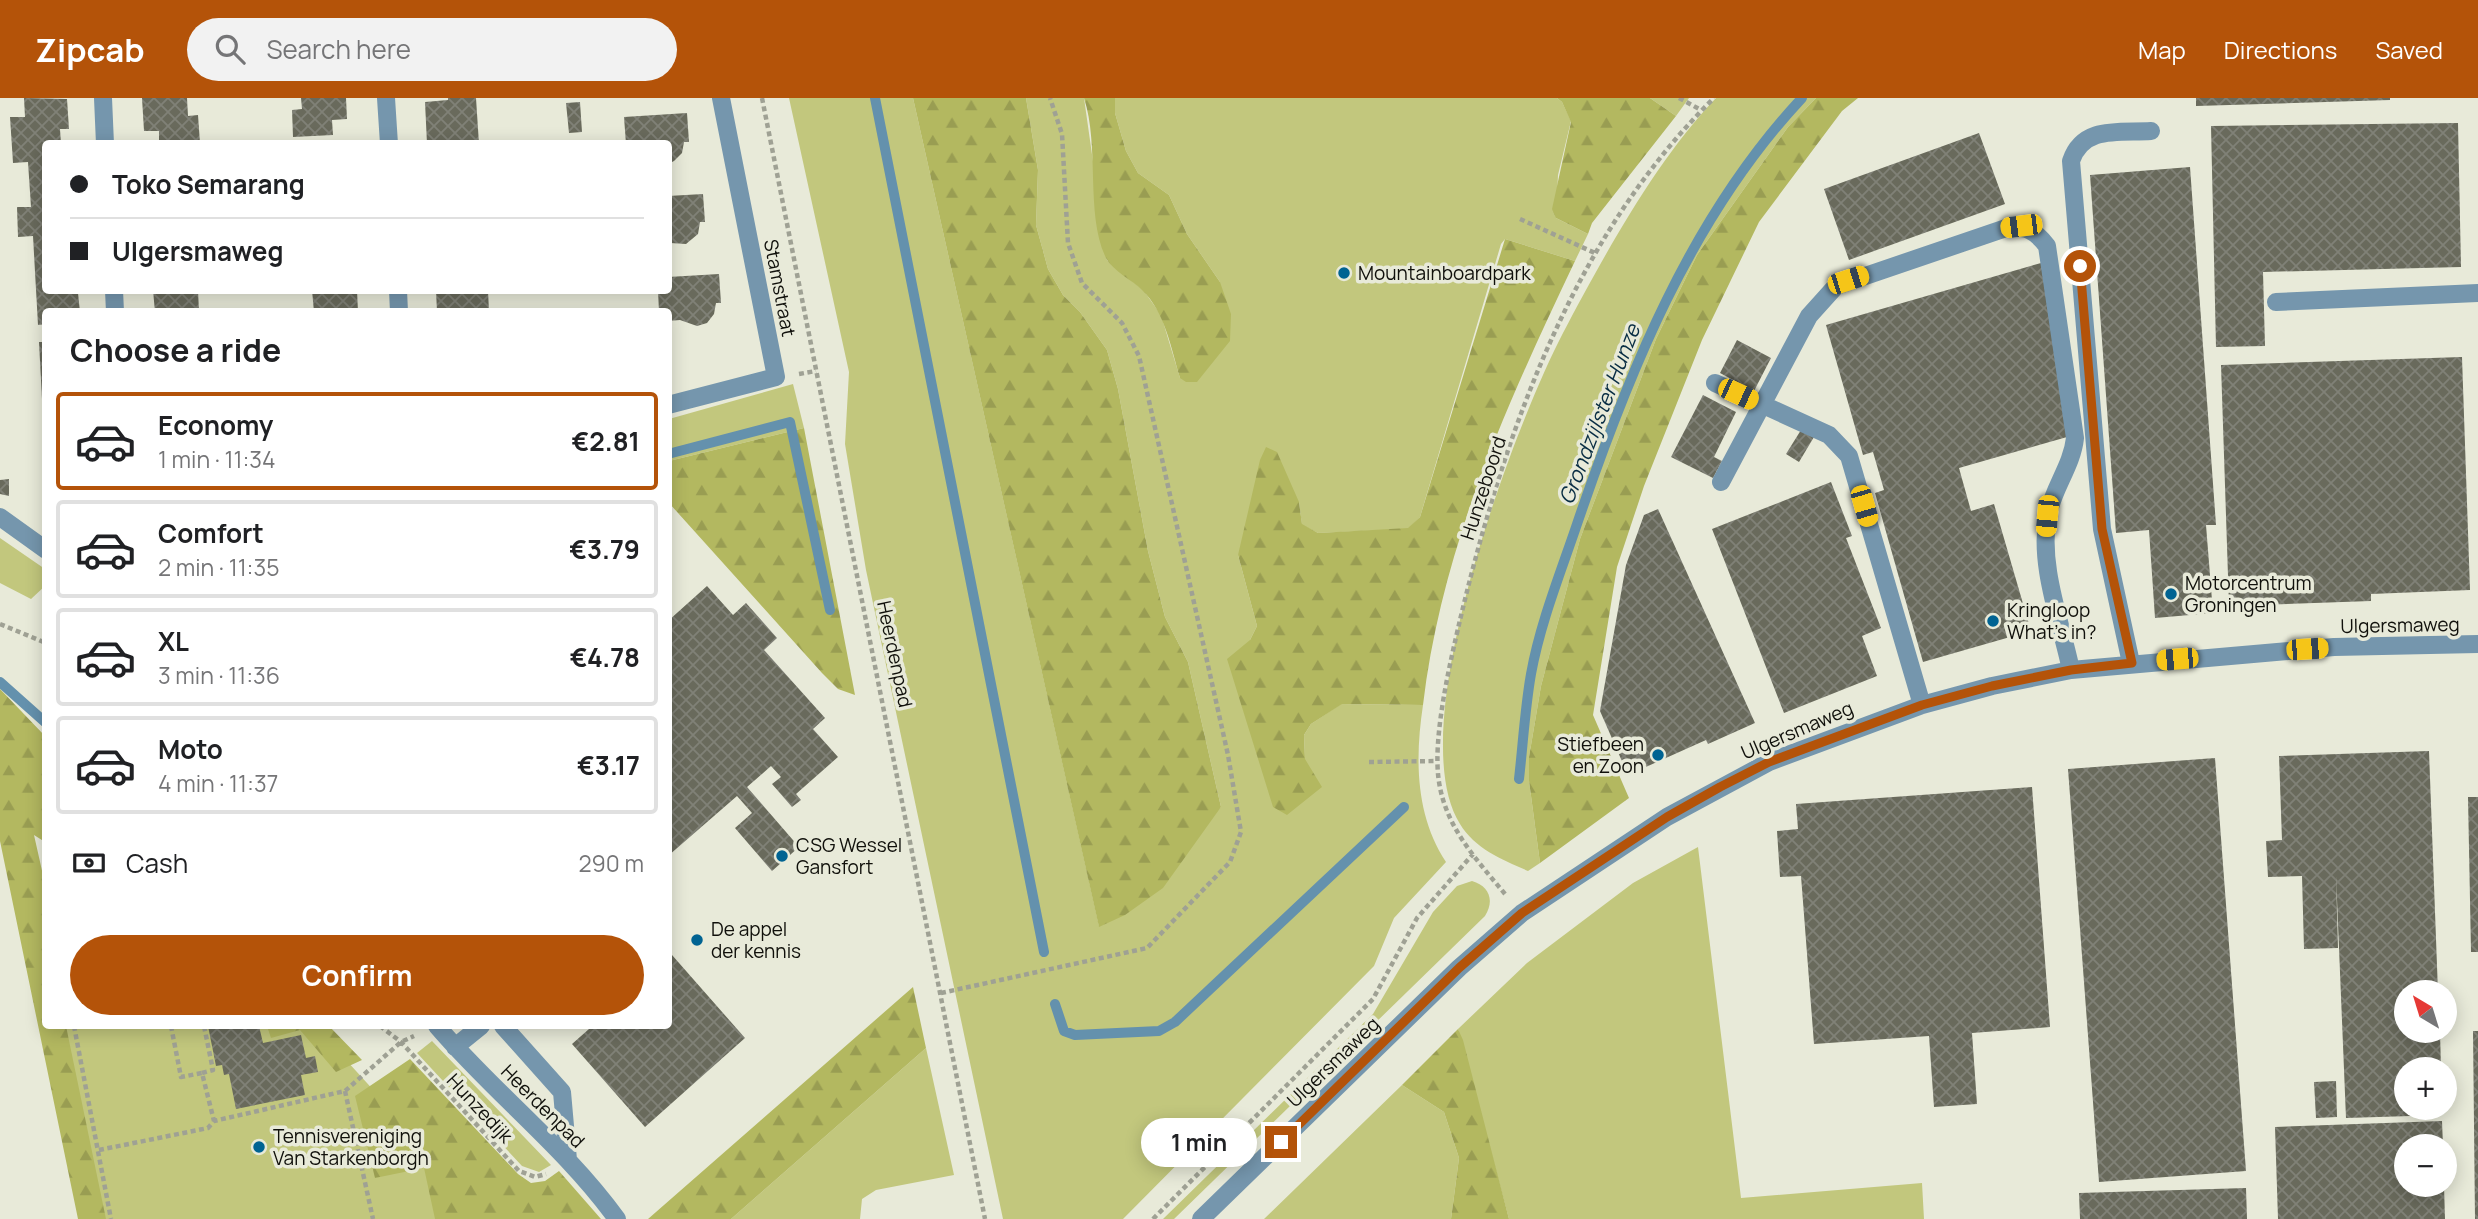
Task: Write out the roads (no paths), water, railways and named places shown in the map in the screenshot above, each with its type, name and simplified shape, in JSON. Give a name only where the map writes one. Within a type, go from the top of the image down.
[{"type":"street","points":[[103,98],[105,140]]},
{"type":"street","points":[[386,98],[388,140]]},
{"type":"street","name":"Stamstraat","points":[[672,404],[776,377],[722,98]]},
{"type":"street","points":[[2132,663],[2102,529],[2071,161],[2081,141],[2091,135],[2151,131]]},
{"type":"street","points":[[1721,482],[1809,316],[1836,286],[2006,228],[2021,226],[2032,230],[2046,246],[2075,439],[2074,452],[2052,498],[2045,540],[2071,670]]},
{"type":"street","points":[[2276,302],[2478,293]]},
{"type":"street","points":[[1715,383],[1829,435],[1849,456],[1922,705]]},
{"type":"street","points":[[0,517],[42,547]]},
{"type":"street","name":"Ulgersmaweg","points":[[1201,1219],[1459,968],[1522,913],[1667,817],[1769,762],[1922,705],[1992,686],[2071,670],[2334,648],[2478,644]]},
{"type":"street","name":"Heerdenpad","points":[[440,1029],[569,1160],[617,1219]]},
{"type":"street","points":[[455,1047],[477,1029]]},
{"type":"street","points":[[506,1029],[562,1092],[569,1160]]},
{"type":"waterway","points":[[875,98],[1044,952]]},
{"type":"waterway","name":"Grondzijlster Hunze","points":[[1519,779],[1529,687],[1540,637],[1596,470],[1641,356],[1666,300],[1727,194],[1762,145],[1802,98]]},
{"type":"waterway","points":[[672,453],[790,422],[830,610]]},
{"type":"waterway","points":[[0,682],[42,719]]},
{"type":"waterway","points":[[1055,1004],[1064,1031],[1075,1035],[1159,1031],[1175,1022],[1404,807]]},
{"type":"place","name":"Mountainboardpark","points":[[1344,273]]},
{"type":"place","name":"Motorcentrum Groningen","points":[[2171,594]]},
{"type":"place","name":"Kringloop What's in?","points":[[1993,621]]},
{"type":"place","name":"Stiefbeen en Zoon","points":[[1658,755]]},
{"type":"place","name":"CSG Wessel Gansfort","points":[[782,856]]},
{"type":"place","name":"De appel der kennis","points":[[697,940]]},
{"type":"place","name":"Tennisvereniging Van Starkenborgh","points":[[259,1147]]}]
